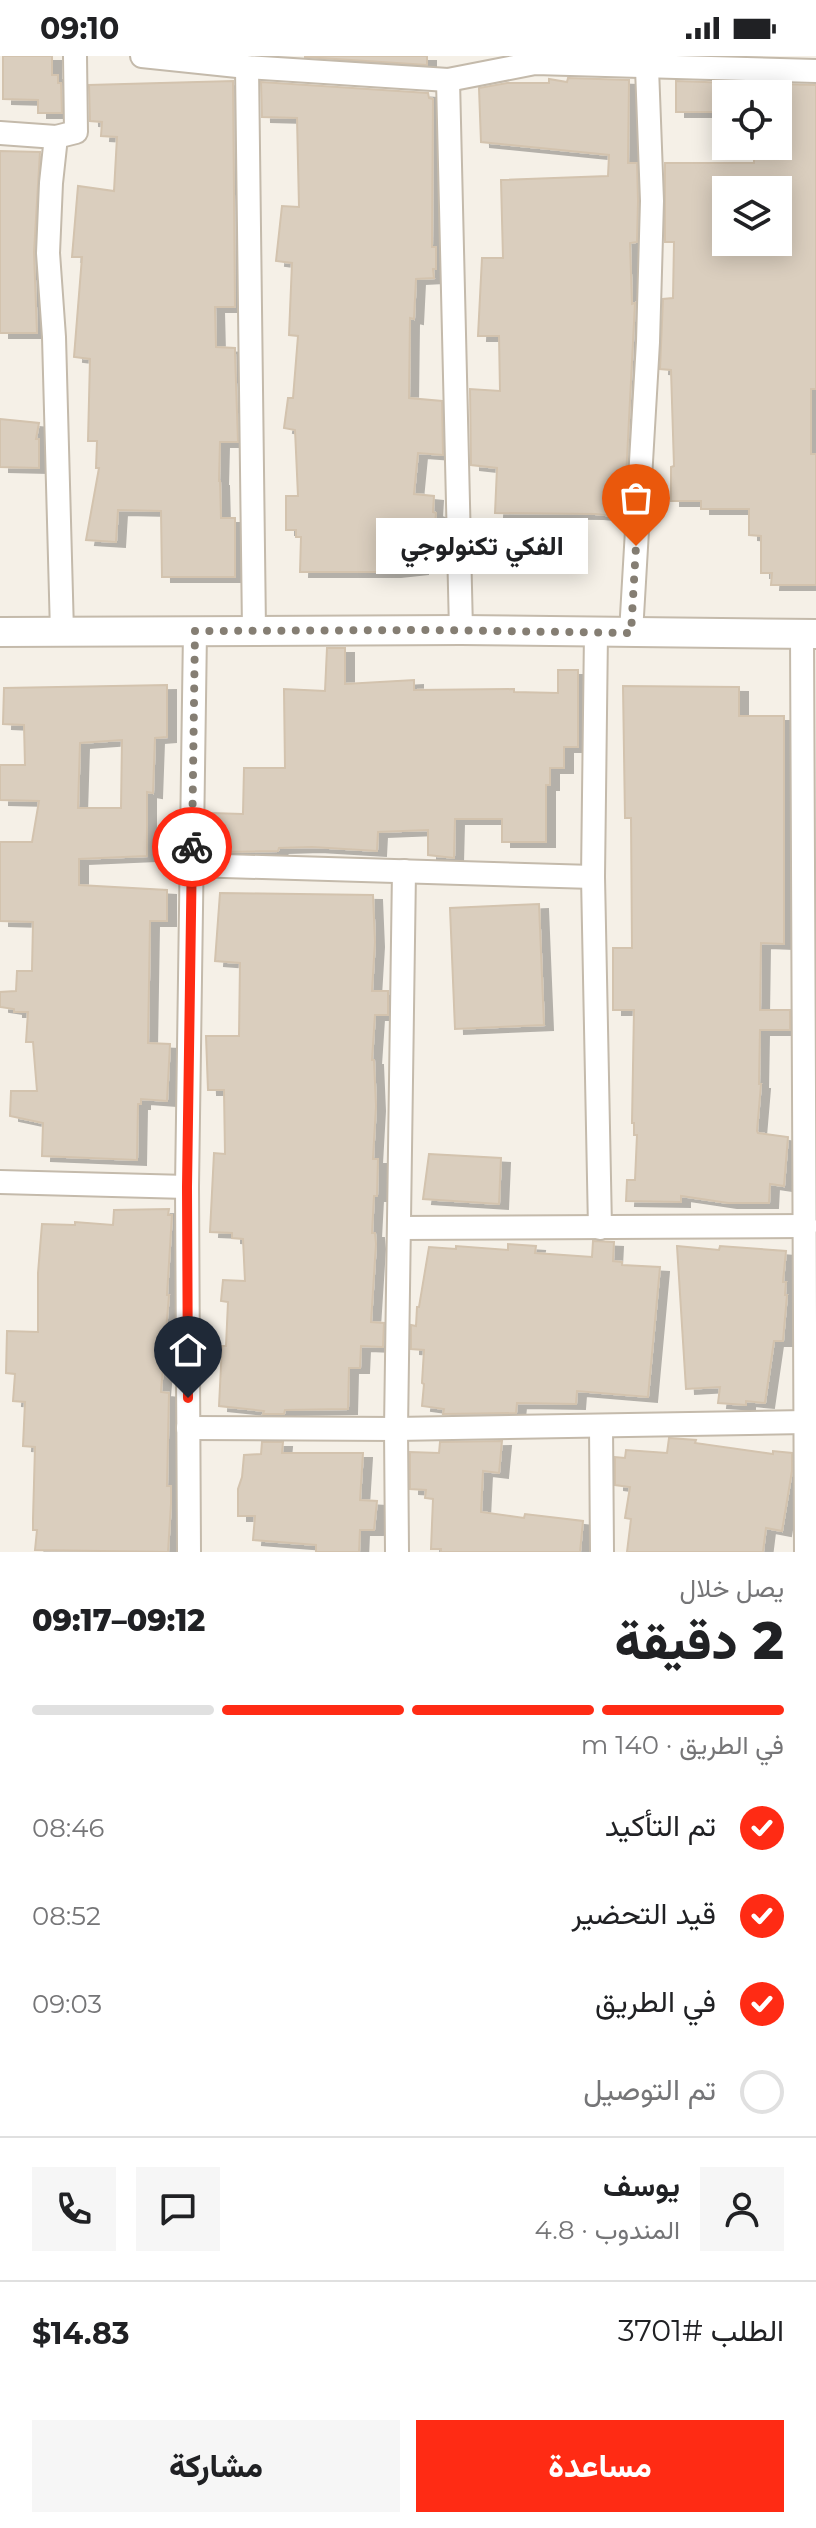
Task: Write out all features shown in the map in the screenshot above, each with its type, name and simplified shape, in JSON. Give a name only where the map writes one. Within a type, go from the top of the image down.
[{"type":"street","points":[[0,133],[56,137],[76,132],[75,56]]},
{"type":"street","points":[[142,56],[247,67],[448,80],[535,60],[647,68],[816,71]]},
{"type":"street","points":[[247,67],[254,630]]},
{"type":"street","points":[[631,633],[652,232],[647,68]]},
{"type":"street","points":[[448,80],[461,630]]},
{"type":"street","points":[[56,137],[48,253],[54,337],[62,632]]},
{"type":"street","points":[[0,632],[461,630],[809,634],[810,1186],[806,1226],[806,1552]]},
{"type":"street","points":[[189,1552],[187,1187],[195,631]]},
{"type":"street","points":[[596,632],[593,877],[600,1228]]},
{"type":"street","points":[[192,865],[593,877]]},
{"type":"street","points":[[397,1552],[404,871]]},
{"type":"street","points":[[0,1182],[187,1187]]},
{"type":"street","points":[[399,1228],[806,1226]]},
{"type":"street","points":[[188,1428],[396,1429],[806,1422]]},
{"type":"street","points":[[601,1426],[602,1552]]},
{"type":"building","points":[[3,56],[52,56],[52,75],[58,75],[58,83],[61,83],[62,113],[38,113],[38,100],[3,99]]},
{"type":"building","points":[[427,56],[427,65],[305,57]]},
{"type":"building","points":[[568,78],[629,80],[628,163],[637,163],[638,201],[637,242],[630,243],[632,304],[635,303],[624,517],[495,513],[497,468],[471,465],[470,389],[500,391],[499,336],[478,336],[482,258],[503,258],[501,180],[608,176],[609,155],[481,142],[479,88],[507,83],[549,83],[549,79],[567,82]]},
{"type":"building","points":[[233,81],[235,307],[215,307],[216,347],[235,348],[238,442],[220,442],[219,481],[221,518],[235,518],[235,577],[162,577],[161,511],[118,510],[116,542],[86,540],[99,468],[96,468],[97,441],[88,441],[90,359],[74,357],[82,257],[72,257],[78,186],[114,191],[117,137],[101,136],[102,122],[90,121],[89,85]]},
{"type":"building","points":[[676,81],[712,82],[712,112],[676,112]]},
{"type":"building","points":[[261,82],[428,93],[429,98],[433,99],[432,247],[436,247],[436,269],[433,269],[434,278],[416,279],[414,319],[410,318],[409,398],[442,401],[443,455],[418,453],[414,494],[434,496],[433,512],[436,513],[434,535],[418,534],[419,569],[300,572],[301,537],[296,537],[296,530],[286,530],[286,496],[298,496],[295,430],[284,428],[288,398],[293,398],[298,336],[289,335],[292,263],[276,261],[282,206],[299,207],[297,118],[262,117]]},
{"type":"building","points":[[792,84],[816,85],[816,389],[811,389],[811,454],[816,454],[816,585],[771,585],[772,573],[761,573],[761,536],[749,535],[749,509],[701,509],[701,501],[671,501],[671,467],[674,466],[671,370],[660,369],[663,299],[673,298],[674,242],[665,242],[665,163],[754,163],[754,160],[792,160]]},
{"type":"building","points":[[0,151],[40,152],[34,252],[37,333],[0,333]]},
{"type":"building","points":[[0,419],[39,423],[36,439],[39,439],[39,468],[0,467]]},
{"type":"building","points":[[327,648],[345,648],[345,684],[414,680],[414,690],[514,689],[514,692],[558,693],[558,670],[578,670],[578,747],[564,747],[564,768],[550,768],[550,785],[546,785],[546,842],[502,842],[502,819],[455,819],[454,858],[428,855],[428,830],[378,832],[377,851],[312,847],[223,852],[216,838],[211,813],[243,814],[244,768],[285,768],[284,689],[325,691]]},
{"type":"building","points":[[167,685],[167,737],[155,738],[153,793],[147,792],[147,856],[79,859],[79,885],[167,890],[167,921],[150,921],[148,1043],[170,1044],[167,1101],[141,1099],[141,1104],[138,1104],[137,1160],[42,1156],[43,1123],[10,1116],[11,1091],[37,1091],[33,1042],[26,1042],[28,1012],[14,1012],[14,1009],[0,1007],[0,992],[16,991],[17,971],[32,971],[33,922],[0,921],[0,842],[32,842],[39,801],[0,800],[0,765],[25,765],[24,725],[3,724],[4,688]],"holes":[[[122,740],[121,808],[78,808],[80,743]]]},
{"type":"building","points":[[623,686],[739,687],[739,716],[784,716],[784,944],[761,943],[760,1010],[790,1010],[790,1030],[760,1030],[761,1084],[757,1131],[788,1137],[784,1186],[770,1184],[769,1203],[728,1203],[681,1196],[681,1202],[626,1201],[627,1180],[635,1180],[637,1135],[634,1135],[632,1123],[634,1010],[613,1010],[613,948],[632,948],[631,818],[625,818]]},
{"type":"building","points":[[220,893],[373,895],[375,942],[372,991],[388,991],[388,1015],[375,1015],[372,1060],[376,1106],[373,1159],[378,1159],[372,1233],[375,1233],[376,1244],[371,1322],[384,1323],[383,1347],[361,1346],[360,1368],[349,1368],[348,1409],[285,1410],[284,1414],[263,1414],[264,1411],[219,1406],[228,1302],[221,1301],[223,1280],[245,1281],[243,1239],[232,1238],[232,1233],[210,1232],[214,1153],[225,1154],[224,1090],[208,1090],[206,1036],[239,1036],[240,963],[215,961]]},
{"type":"building","points":[[539,904],[544,1025],[455,1029],[450,908]]},
{"type":"building","points":[[429,1154],[501,1158],[499,1204],[423,1199]]},
{"type":"building","points":[[169,1209],[168,1215],[172,1215],[169,1295],[161,1392],[169,1393],[167,1486],[171,1486],[171,1504],[168,1552],[35,1550],[35,1447],[23,1446],[25,1402],[13,1401],[15,1374],[6,1373],[7,1331],[38,1332],[42,1224],[75,1225],[75,1222],[113,1225],[114,1210]]},
{"type":"building","points":[[593,1241],[614,1242],[613,1261],[622,1262],[622,1265],[660,1267],[648,1397],[577,1391],[576,1404],[517,1403],[516,1413],[443,1414],[444,1409],[422,1406],[424,1350],[411,1349],[411,1325],[416,1326],[429,1247],[508,1250],[508,1244],[536,1246],[535,1253],[592,1257]]},
{"type":"building","points":[[677,1246],[786,1251],[783,1282],[786,1282],[787,1295],[783,1341],[774,1341],[765,1403],[718,1403],[720,1387],[686,1389]]},
{"type":"building","points":[[669,1438],[773,1454],[773,1451],[792,1453],[782,1531],[766,1528],[763,1552],[627,1552],[631,1519],[625,1518],[630,1487],[615,1485],[615,1457],[625,1458],[626,1450],[667,1453]]},
{"type":"building","points":[[502,1441],[499,1473],[483,1471],[481,1512],[583,1521],[580,1552],[441,1552],[441,1549],[431,1549],[433,1499],[425,1498],[426,1490],[410,1489],[410,1452],[439,1453],[440,1442]]},
{"type":"building","points":[[262,1442],[283,1442],[282,1453],[363,1453],[360,1500],[377,1501],[374,1530],[360,1530],[359,1552],[316,1552],[316,1545],[253,1540],[255,1516],[238,1516],[238,1489],[244,1455],[261,1454]]},
{"type":"way so far","points":[[192,847],[195,631],[631,633],[636,546]]},
{"type":"place","name":"الفكي تكنولوجي","points":[[636,546]]},
{"type":"route","points":[[188,1398],[187,1187],[192,847]]}]
